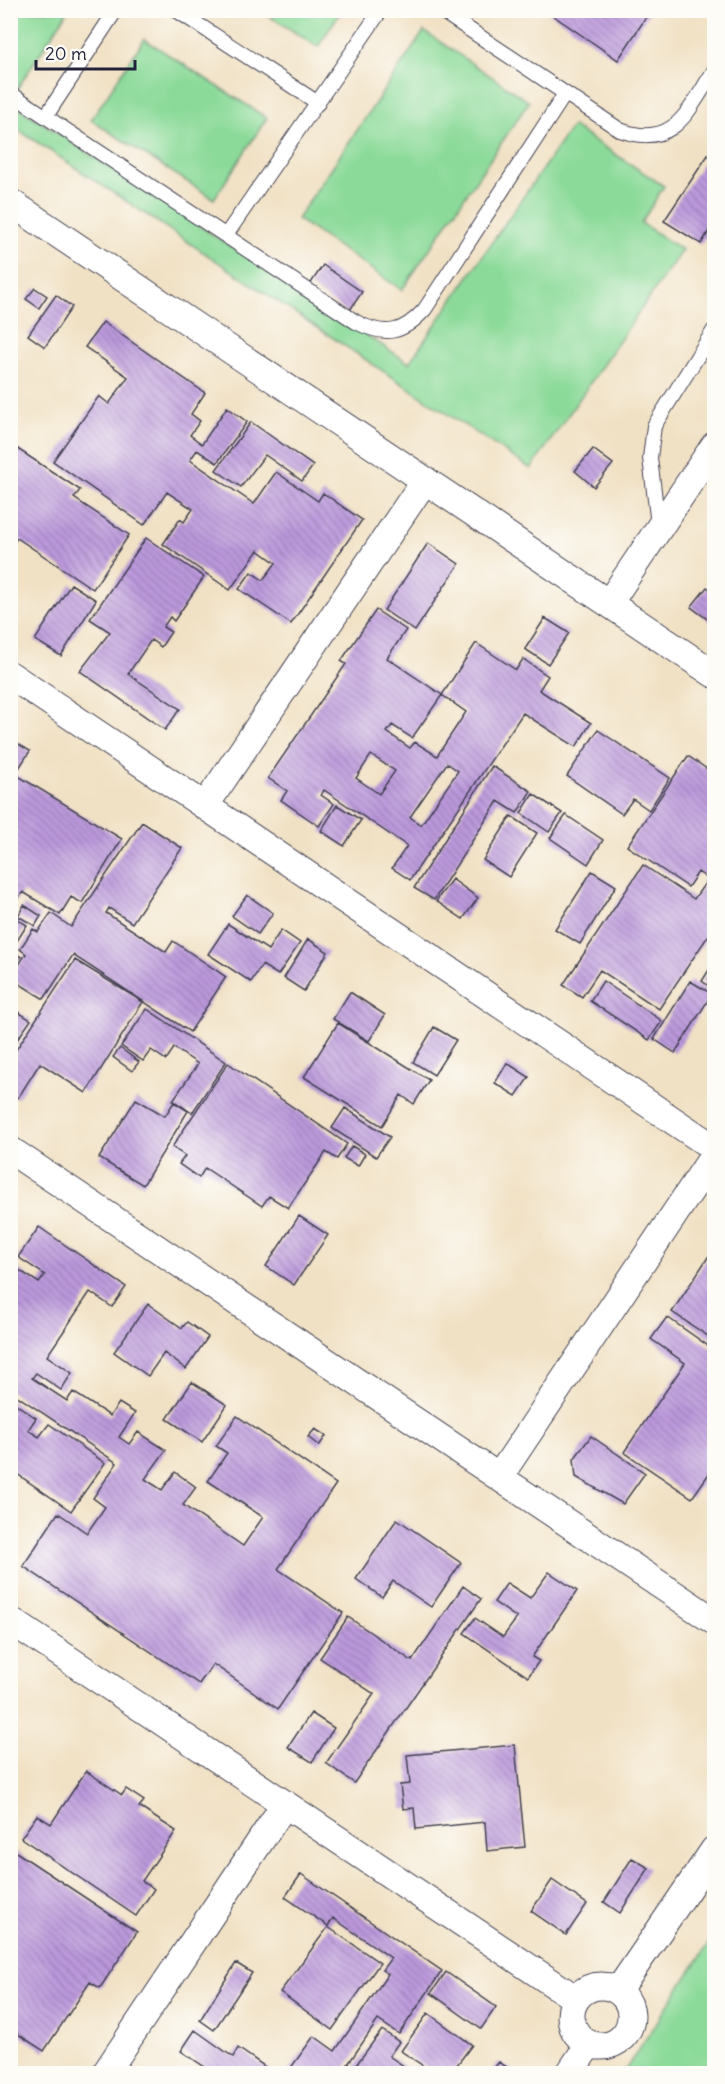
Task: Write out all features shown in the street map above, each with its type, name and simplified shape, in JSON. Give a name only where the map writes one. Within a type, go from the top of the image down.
[{"type":"street","points":[[10,202],[714,674]]},
{"type":"street","points":[[609,603],[714,446]]},
{"type":"street","points":[[206,806],[425,480]]},
{"type":"street","points":[[10,675],[714,1148]]},
{"type":"street","points":[[10,1150],[714,1621]]},
{"type":"street","points":[[499,1477],[714,1155]]},
{"type":"street","points":[[10,1620],[576,1999]]},
{"type":"street","points":[[105,2073],[285,1804]]},
{"type":"street","points":[[618,1991],[714,1850]]},
{"type":"street","points":[[595,1986],[607,1986],[618,1991],[626,1998],[631,2009],[632,2020],[628,2031],[611,2045],[600,2047],[580,2038],[571,2020],[576,1999],[595,1986]]},
{"type":"street","points":[[569,2073],[589,2044]]},
{"type":"lane","points":[[46,116],[116,10]]},
{"type":"lane","points":[[176,10],[318,103]]},
{"type":"lane","points":[[226,235],[381,10]]},
{"type":"lane","points":[[440,10],[620,130],[638,137],[658,136],[672,128],[686,113],[714,71]]},
{"type":"lane","points":[[10,93],[356,322],[383,332],[401,329],[414,321],[425,309],[565,94]]},
{"type":"lane","points":[[659,529],[650,458],[654,426],[714,330]]},
{"type":"green space","points":[[341,10],[318,47],[261,11]]},
{"type":"green space","points":[[10,11],[68,11],[15,92],[11,90]]},
{"type":"green space","points":[[424,31],[529,102],[402,290],[297,219]]},
{"type":"green space","points":[[144,39],[267,118],[214,199],[91,120]]},
{"type":"green space","points":[[10,102],[409,363],[572,126],[664,186],[641,223],[682,250],[531,469],[11,125]]},
{"type":"green space","points":[[714,1936],[714,2073],[623,2073]]},
{"type":"building","points":[[545,10],[651,10],[618,60]]},
{"type":"building","points":[[714,146],[714,223],[701,244],[664,221]]},
{"type":"building","points":[[323,265],[362,292],[348,313],[309,286]]},
{"type":"building","points":[[35,288],[47,296],[39,308],[26,299]]},
{"type":"building","points":[[56,295],[72,307],[45,347],[28,335]]},
{"type":"building","points":[[103,322],[205,393],[191,414],[200,421],[190,435],[202,444],[227,407],[247,422],[217,463],[197,450],[190,460],[254,504],[276,472],[318,501],[323,493],[362,520],[291,624],[239,589],[251,572],[263,580],[276,563],[258,550],[230,590],[163,544],[180,519],[184,522],[193,509],[167,492],[144,525],[53,461],[99,396],[109,404],[128,377],[85,347]]},
{"type":"building","points":[[251,422],[313,466],[302,481],[265,455],[241,487],[216,470]]},
{"type":"building","points":[[10,444],[80,490],[74,498],[129,535],[93,589],[17,538],[10,548]]},
{"type":"building","points":[[593,449],[613,464],[594,487],[575,471]]},
{"type":"building","points":[[146,538],[204,577],[174,621],[170,617],[163,627],[171,632],[161,647],[151,640],[128,674],[180,709],[165,730],[80,671],[110,632],[90,619]]},
{"type":"building","points":[[428,543],[459,564],[415,631],[384,610]]},
{"type":"building","points":[[71,584],[96,600],[61,656],[35,640]]},
{"type":"building","points":[[707,587],[714,592],[714,624],[691,607]]},
{"type":"building","points":[[376,610],[406,630],[387,658],[442,695],[476,643],[516,670],[523,659],[548,676],[539,690],[591,723],[576,747],[523,713],[410,880],[392,868],[407,846],[324,790],[321,795],[334,804],[319,826],[281,800],[287,791],[268,778],[346,664],[341,661]],"holes":[[[442,695],[466,712],[437,756],[415,742],[410,748],[387,732],[392,725],[412,738]],[[371,755],[395,771],[379,794],[356,778]],[[447,763],[458,771],[421,825],[410,817]]]},
{"type":"building","points":[[545,618],[569,633],[548,664],[525,649]]},
{"type":"building","points":[[598,730],[670,778],[649,810],[633,799],[622,814],[567,776]]},
{"type":"building","points":[[10,739],[30,751],[15,774],[122,839],[82,903],[71,897],[60,915],[23,892],[10,908]]},
{"type":"building","points":[[688,756],[707,769],[714,757],[714,848],[710,855],[714,858],[714,941],[708,936],[659,1009],[600,970],[582,997],[563,985],[643,865],[694,899],[708,879],[698,872],[688,887],[627,846]]},
{"type":"building","points":[[492,766],[531,791],[517,813],[498,801],[434,900],[414,888]]},
{"type":"building","points":[[533,794],[562,813],[549,832],[521,813]]},
{"type":"building","points":[[337,805],[361,820],[344,846],[321,831]]},
{"type":"building","points":[[566,815],[603,840],[588,864],[550,838]]},
{"type":"building","points":[[511,816],[537,833],[509,877],[483,860]]},
{"type":"building","points":[[142,822],[182,848],[132,923],[109,908],[106,913],[166,952],[173,941],[226,977],[190,1032],[73,955],[44,999],[10,978],[26,954],[20,949],[33,929],[38,932],[51,913],[71,927]]},
{"type":"building","points":[[592,871],[616,886],[580,944],[555,929]]},
{"type":"building","points":[[452,879],[478,898],[463,919],[436,901]]},
{"type":"building","points":[[247,895],[273,913],[258,934],[232,916]]},
{"type":"building","points":[[24,905],[41,916],[35,926],[18,916]]},
{"type":"building","points":[[10,915],[27,925],[17,941],[10,937]]},
{"type":"building","points":[[228,924],[268,950],[281,930],[300,943],[278,975],[262,965],[251,982],[208,954]]},
{"type":"building","points":[[308,939],[328,952],[304,991],[284,978]]},
{"type":"building","points":[[10,949],[21,957],[10,970]]},
{"type":"building","points":[[75,960],[143,1002],[86,1093],[40,1063],[18,1098],[10,1094],[10,1059]]},
{"type":"building","points":[[714,962],[714,990],[702,981]]},
{"type":"building","points":[[603,981],[662,1021],[649,1040],[590,1001]]},
{"type":"building","points":[[690,981],[712,994],[675,1053],[654,1039]]},
{"type":"building","points":[[350,992],[385,1015],[369,1041],[333,1019]]},
{"type":"building","points":[[10,1007],[31,1020],[10,1050]]},
{"type":"building","points":[[147,1009],[226,1062],[192,1113],[173,1100],[198,1064],[174,1048],[166,1060],[151,1050],[143,1061],[121,1046]]},
{"type":"building","points":[[338,1023],[429,1080],[414,1104],[401,1095],[382,1126],[304,1077]]},
{"type":"building","points":[[434,1027],[456,1040],[434,1075],[413,1062]]},
{"type":"building","points":[[120,1048],[139,1062],[132,1071],[113,1057]]},
{"type":"building","points":[[228,1063],[347,1144],[337,1159],[326,1152],[288,1208],[269,1196],[262,1206],[205,1168],[199,1178],[179,1164],[185,1156],[172,1147]]},
{"type":"building","points":[[507,1063],[529,1077],[516,1096],[495,1083]]},
{"type":"building","points":[[136,1099],[165,1116],[174,1102],[188,1111],[143,1185],[99,1158]]},
{"type":"building","points":[[345,1108],[390,1137],[376,1157],[332,1128]]},
{"type":"building","points":[[352,1146],[365,1154],[358,1166],[344,1158]]},
{"type":"building","points":[[299,1216],[328,1235],[294,1285],[266,1266]]},
{"type":"building","points":[[39,1227],[126,1287],[112,1307],[90,1292],[47,1356],[72,1373],[61,1390],[36,1373],[32,1378],[67,1401],[73,1392],[110,1416],[119,1403],[135,1413],[119,1437],[129,1444],[138,1432],[166,1450],[145,1479],[162,1490],[175,1472],[196,1487],[183,1505],[243,1546],[263,1517],[208,1481],[227,1453],[216,1446],[237,1416],[336,1484],[278,1569],[343,1613],[278,1709],[213,1664],[199,1684],[23,1566],[58,1513],[87,1533],[105,1507],[93,1498],[117,1463],[10,1391],[10,1264],[39,1283],[45,1275],[18,1257]]},
{"type":"building","points":[[714,1248],[714,1340],[672,1312]]},
{"type":"building","points":[[148,1304],[182,1328],[187,1322],[208,1337],[186,1369],[164,1353],[148,1376],[114,1352]]},
{"type":"building","points":[[667,1317],[714,1350],[714,1469],[692,1498],[624,1452],[685,1363],[651,1339]]},
{"type":"building","points":[[192,1382],[227,1405],[202,1442],[167,1419]]},
{"type":"building","points":[[10,1400],[36,1418],[28,1430],[39,1437],[49,1424],[105,1463],[71,1511],[10,1469]]},
{"type":"building","points":[[315,1429],[326,1436],[319,1446],[308,1437]]},
{"type":"building","points":[[591,1436],[645,1473],[623,1504],[576,1477],[574,1459]]},
{"type":"building","points":[[397,1519],[461,1563],[431,1607],[393,1581],[382,1597],[356,1579]]},
{"type":"building","points":[[549,1572],[577,1591],[532,1657],[539,1661],[528,1677],[464,1633],[475,1618],[503,1637],[517,1618],[494,1602],[507,1583],[530,1598]]},
{"type":"building","points":[[463,1586],[481,1599],[354,1783],[326,1763],[374,1694],[320,1658],[348,1617],[412,1661]]},
{"type":"building","points":[[311,1713],[334,1728],[312,1762],[288,1747]]},
{"type":"building","points":[[515,1745],[525,1847],[487,1851],[485,1822],[416,1829],[414,1808],[403,1809],[400,1785],[410,1784],[407,1755]]},
{"type":"building","points":[[86,1771],[122,1795],[126,1789],[144,1801],[139,1807],[176,1831],[142,1881],[154,1889],[136,1916],[21,1838],[37,1815],[51,1824]]},
{"type":"building","points":[[10,1848],[137,1932],[100,1988],[90,1982],[44,2051],[10,2029],[10,1934],[13,1931],[10,1930]]},
{"type":"building","points":[[632,1858],[649,1868],[620,1913],[604,1902]]},
{"type":"building","points":[[301,1874],[442,1971],[399,2034],[378,2020],[342,2073],[287,2073],[314,2036],[335,2051],[388,1974],[382,1970],[391,1958],[333,1918],[328,1926],[285,1897]]},
{"type":"building","points":[[552,1880],[587,1904],[566,1935],[531,1911]]},
{"type":"building","points":[[328,1927],[380,1963],[332,2030],[280,1992]]},
{"type":"building","points":[[236,1963],[252,1973],[214,2030],[200,2020]]},
{"type":"building","points":[[446,1972],[496,2007],[481,2029],[431,1993]]},
{"type":"building","points":[[428,2013],[472,2045],[451,2073],[434,2073],[401,2051]]},
{"type":"building","points":[[195,2030],[233,2057],[238,2048],[274,2073],[214,2073],[181,2051]]},
{"type":"building","points":[[382,2030],[399,2042],[389,2056],[414,2073],[350,2073]]},
{"type":"building","points":[[499,2062],[516,2073],[490,2073]]}]
